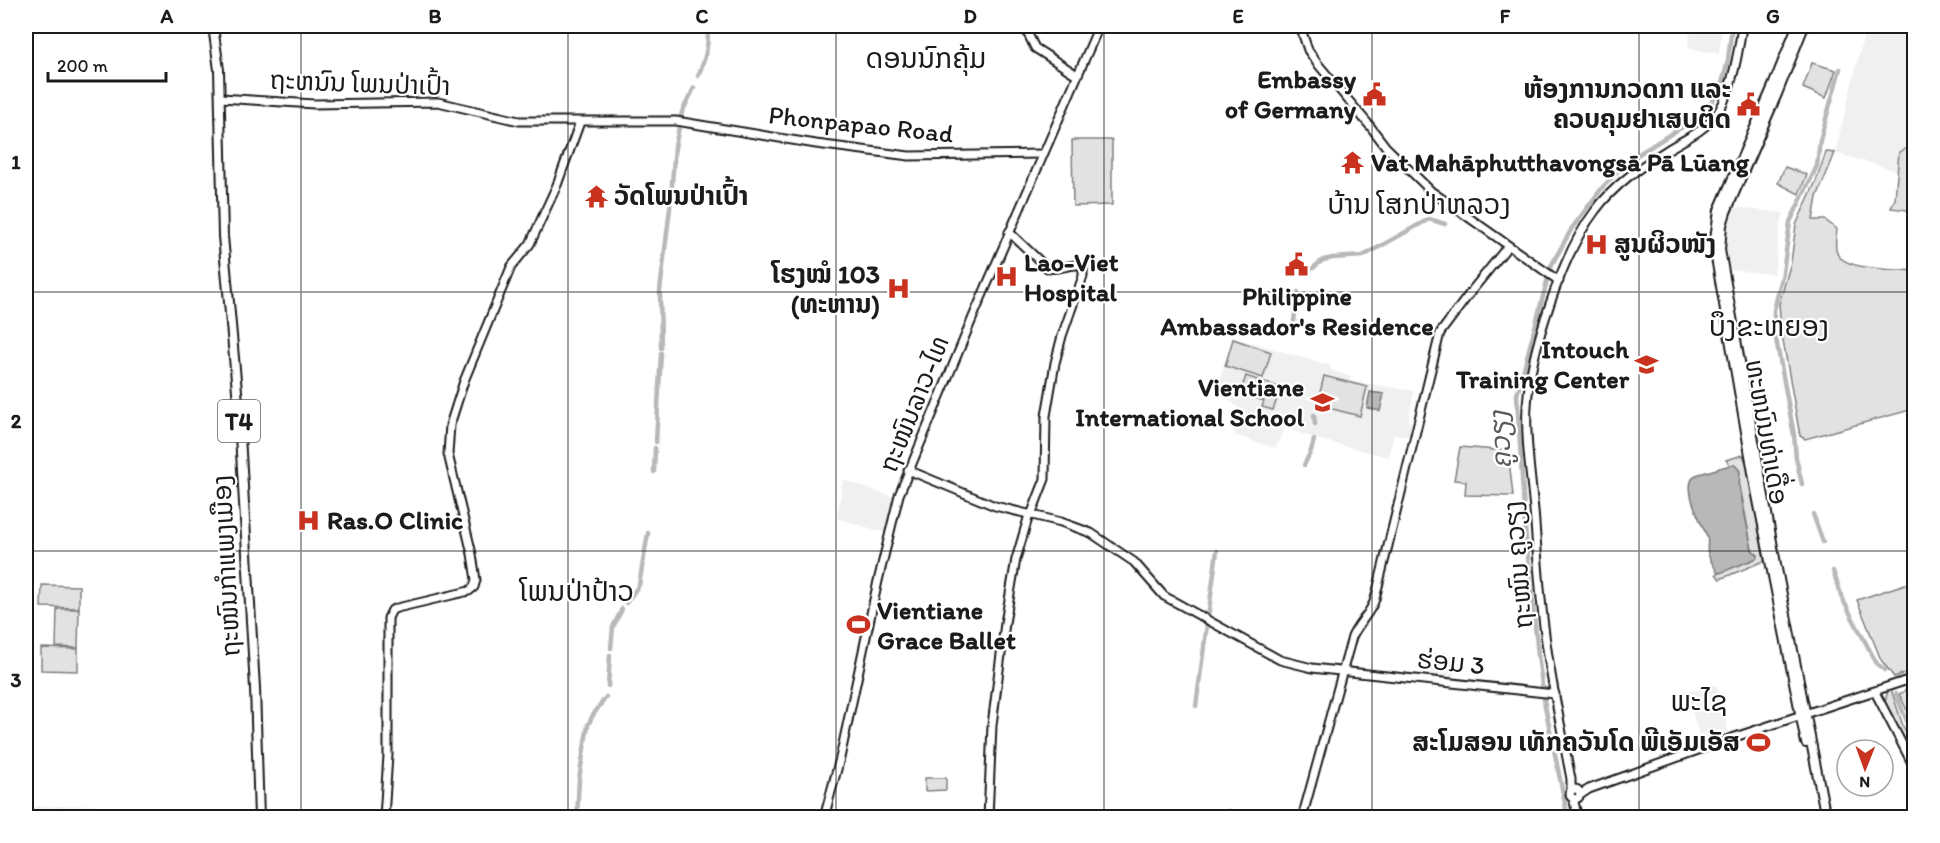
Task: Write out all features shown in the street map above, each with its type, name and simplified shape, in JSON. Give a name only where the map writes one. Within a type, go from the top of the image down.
[{"type":"main road","name":"ຖະໜົນກຳແພງເມືອງ","points":[[213,26],[221,98],[223,236],[238,402],[255,688],[259,818]]},
{"type":"main road","name":"ທະຫນົນທ່າເດື່ອ","points":[[1797,26],[1719,210],[1714,246],[1717,275],[1756,490],[1803,716]]},
{"type":"main road","name":"ທະຫນົນທ່າເດື່ອ","points":[[1803,716],[1720,250],[1722,225],[1726,212],[1781,86],[1804,26]]},
{"type":"main road","points":[[1803,716],[1822,818]]},
{"type":"main road","points":[[1803,716],[1826,818]]},
{"type":"street","points":[[1024,26],[1035,48],[1077,75]]},
{"type":"street","name":"ຖະໜົນລາວ-ໄທ","points":[[824,818],[840,758],[894,513],[909,470],[1009,232],[1099,26]]},
{"type":"street","points":[[1300,26],[1308,50],[1317,63],[1400,163],[1431,191],[1558,280]]},
{"type":"street","name":"ຖະໜົນ ຄູວຽງ","points":[[1577,816],[1576,793],[1552,694],[1546,640],[1537,553],[1527,406],[1530,373],[1558,280],[1572,248],[1595,211],[1623,181],[1715,116],[1723,101],[1737,61],[1742,26]]},
{"type":"street","name":"ຖະຫນົນ ໂພນປ່າເປົ້າ","points":[[221,98],[314,104],[438,102],[519,121],[679,121]]},
{"type":"street","name":"Phonpapao Road","points":[[679,121],[816,144],[909,156],[1042,154]]},
{"type":"street","points":[[384,818],[388,755],[387,618],[392,610],[397,608],[469,591],[474,587],[476,580],[472,554],[448,454],[450,425],[464,381],[511,267],[530,244],[557,184],[580,122]]},
{"type":"street","points":[[988,818],[992,725],[1005,622],[1016,559],[1030,515],[1045,479],[1046,416],[1055,363],[1082,281],[1083,265],[1073,264],[1055,269],[1047,268],[1009,232]]},
{"type":"street","points":[[1302,818],[1356,629],[1373,607],[1440,333],[1508,246]]},
{"type":"street","name":"ຮ່ອມ 3","points":[[909,470],[974,498],[1071,525],[1104,540],[1134,562],[1160,594],[1280,660],[1312,668],[1552,694]]},
{"type":"street","points":[[1576,793],[1732,738],[1914,678]]},
{"type":"street","points":[[1875,692],[1914,766]]},
{"type":"street","points":[[1229,818],[1230,815],[1238,818]]},
{"type":"shaded area","points":[[1691,26],[1722,26],[1719,54],[1688,48]]},
{"type":"shaded area","points":[[1866,26],[1914,26],[1914,160],[1900,151],[1898,171],[1835,153]]},
{"type":"shaded area","points":[[1812,63],[1836,70],[1826,98],[1803,88]]},
{"type":"shaded area","points":[[1072,140],[1112,140],[1112,205],[1073,206]]},
{"type":"shaded area","points":[[1907,148],[1911,160],[1914,160],[1914,211],[1891,208],[1895,199],[1899,152]]},
{"type":"shaded area","points":[[1826,152],[1835,153],[1817,197],[1813,220],[1825,220],[1837,229],[1835,244],[1837,253],[1842,259],[1860,266],[1914,271],[1914,409],[1805,439],[1800,436],[1781,329],[1779,304],[1791,262],[1796,225]]},
{"type":"shaded area","points":[[1785,167],[1807,175],[1799,194],[1778,183]]},
{"type":"shaded area","points":[[1731,207],[1784,213],[1780,225],[1774,274],[1724,270],[1723,231]]},
{"type":"shaded area","name":"Vientiane International School","points":[[1233,337],[1331,366],[1330,370],[1351,377],[1350,381],[1414,391],[1408,421],[1414,423],[1410,437],[1394,434],[1388,457],[1285,428],[1275,448],[1234,435],[1243,415],[1238,413],[1239,408],[1224,396],[1225,391],[1217,388]]},
{"type":"shaded area","points":[[1233,339],[1271,352],[1263,378],[1225,366]]},
{"type":"shaded area","points":[[1246,376],[1281,388],[1273,410],[1262,407],[1264,401],[1240,393]]},
{"type":"shaded area","points":[[1324,376],[1367,387],[1360,416],[1317,405]]},
{"type":"shaded area","points":[[1370,392],[1384,394],[1380,411],[1367,408]]},
{"type":"shaded area","points":[[1460,447],[1508,451],[1513,496],[1465,495],[1466,481],[1454,480]]},
{"type":"shaded area","points":[[1743,455],[1745,460],[1749,460],[1766,556],[1764,561],[1720,579],[1716,574],[1758,556],[1752,550],[1736,465],[1730,465],[1726,460]]},
{"type":"shaded area","points":[[1735,465],[1740,471],[1739,486],[1752,550],[1758,555],[1757,558],[1720,573],[1717,572],[1708,554],[1708,538],[1693,504],[1690,486],[1696,475]]},
{"type":"shaded area","points":[[843,480],[894,497],[885,533],[837,518]]},
{"type":"shaded area","points":[[1914,581],[1914,670],[1894,677],[1881,660],[1857,600]]},
{"type":"shaded area","points":[[42,585],[79,586],[79,608],[41,607]]},
{"type":"shaded area","points":[[57,609],[79,609],[78,648],[56,647]]},
{"type":"shaded area","points":[[41,648],[78,649],[78,671],[41,670]]},
{"type":"shaded area","points":[[1431,653],[1455,656],[1453,680],[1428,676]]},
{"type":"shaded area","points":[[1914,683],[1914,724],[1899,694],[1905,691],[1907,685]]},
{"type":"shaded area","points":[[1717,686],[1729,733],[1727,736],[1702,745],[1686,692]]},
{"type":"shaded area","points":[[1891,689],[1903,726],[1914,747],[1914,760],[1886,707],[1888,690]]},
{"type":"shaded area","points":[[925,778],[946,778],[946,790],[925,791]]},
{"type":"shaded area","points":[[97,805],[97,817],[26,817],[26,807]]},
{"type":"waterway","points":[[698,76],[706,51],[707,26]]},
{"type":"waterway","name":"ຄູວຽງ","points":[[1568,818],[1545,706],[1538,655],[1525,528],[1517,395],[1551,266],[1572,228],[1602,188],[1626,162],[1702,114],[1712,102],[1722,84],[1728,60],[1732,26]]},
{"type":"waterway","points":[[1802,484],[1774,328],[1774,310],[1783,273],[1790,222],[1817,166],[1820,140],[1840,69]]},
{"type":"waterway","points":[[661,348],[660,291],[675,147],[682,112],[694,88]]},
{"type":"waterway","points":[[1313,268],[1323,260],[1363,256],[1429,219],[1445,224]]},
{"type":"waterway","points":[[1294,321],[1298,292]]},
{"type":"waterway","points":[[656,442],[661,353]]},
{"type":"waterway","points":[[1314,415],[1315,424]]},
{"type":"waterway","points":[[1304,465],[1314,440]]},
{"type":"waterway","points":[[654,472],[655,448]]},
{"type":"waterway","points":[[1813,514],[1823,542]]},
{"type":"waterway","points":[[626,603],[639,585],[648,533]]},
{"type":"waterway","points":[[1196,706],[1217,551]]},
{"type":"waterway","points":[[1833,571],[1843,600],[1877,664],[1885,670]]},
{"type":"waterway","points":[[611,648],[613,627],[622,609]]},
{"type":"waterway","points":[[608,686],[610,655]]},
{"type":"waterway","points":[[1896,694],[1914,739]]},
{"type":"waterway","points":[[577,818],[579,779],[588,725],[606,697]]},
{"type":"place","name":"Embassy of Germany","points":[[1374,94]]},
{"type":"place","name":"ຫ້ອງການກວດກາ ແລະ ຄວບຄຸມຢາເສບຕິດ","points":[[1749,104]]},
{"type":"place","name":"Vat Mahāphutthavongsā Pā Lūang","points":[[1353,162]]},
{"type":"place","name":"ວັດໂພນປ່າເປົ້າ","points":[[596,196]]},
{"type":"place","name":"ສູນຜິວໜັງ","points":[[1596,244]]},
{"type":"place","name":"Philippine Ambassador's Residence","points":[[1297,265]]},
{"type":"place","name":"Lao-Viet Hospital","points":[[1006,277]]},
{"type":"place","name":"ໂຮງໝໍ 103 (ທະຫານ)","points":[[898,289]]},
{"type":"place","name":"Intouch Training Center","points":[[1647,364]]},
{"type":"place","name":"Vientiane International School","points":[[1322,402]]},
{"type":"place","name":"Ras.O Clinic","points":[[309,520]]},
{"type":"place","name":"Vientiane Grace Ballet","points":[[859,625]]},
{"type":"place","name":"ສະໂມສອນ ເທັກຄວັນໂດ ພີເອັມເອັສ","points":[[1758,742]]},
{"type":"district","name":"ດອນນົກຄຸ້ມ","points":[[926,58]]},
{"type":"district","name":"ບ້ານ ໂສກປ່າຫລວງ","points":[[1419,204]]},
{"type":"district","name":"ບຶງຂະຫຍອງ","points":[[1769,326]]},
{"type":"district","name":"ໂພນປ່າປ້າວ","points":[[577,591]]},
{"type":"district","name":"ພະໄຊ","points":[[1699,701]]}]
